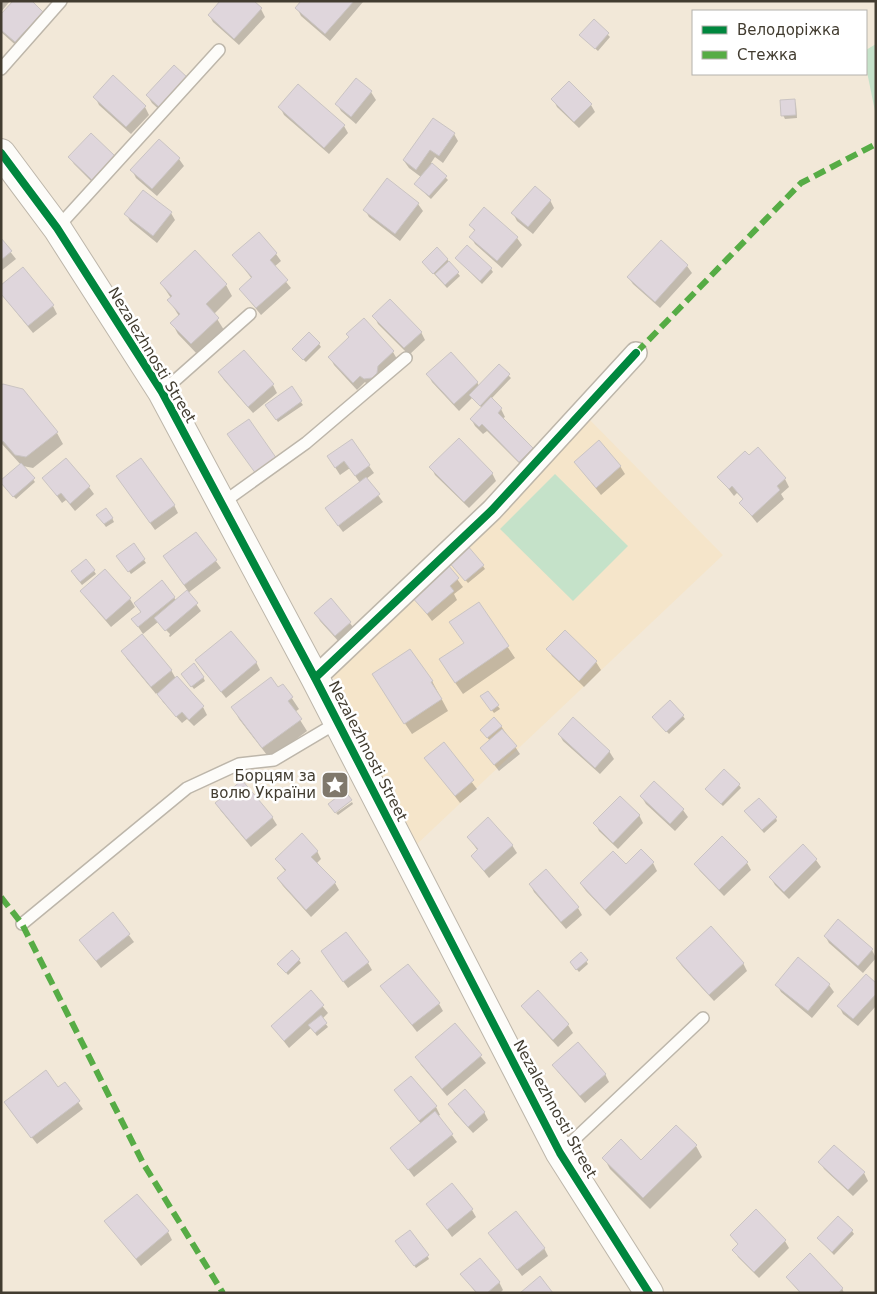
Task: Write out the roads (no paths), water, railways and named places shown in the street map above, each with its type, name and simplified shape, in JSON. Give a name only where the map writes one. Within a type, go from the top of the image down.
[{"type":"street","name":"Nezalezhnosti Street","points":[[1,152],[57,228],[162,392],[315,678],[560,1153],[649,1293]]},
{"type":"street","points":[[315,678],[492,510],[636,353]]},
{"type":"lane","points":[[1,69],[60,1]]},
{"type":"lane","points":[[57,228],[219,50]]},
{"type":"lane","points":[[162,392],[250,314]]},
{"type":"lane","points":[[221,504],[306,443],[406,358]]},
{"type":"lane","points":[[22,924],[187,788],[239,764],[274,760],[338,722]]},
{"type":"lane","points":[[560,1153],[702,1018]]},
{"type":"place","name":"Борцям за волю України","points":[[335,785]]}]
